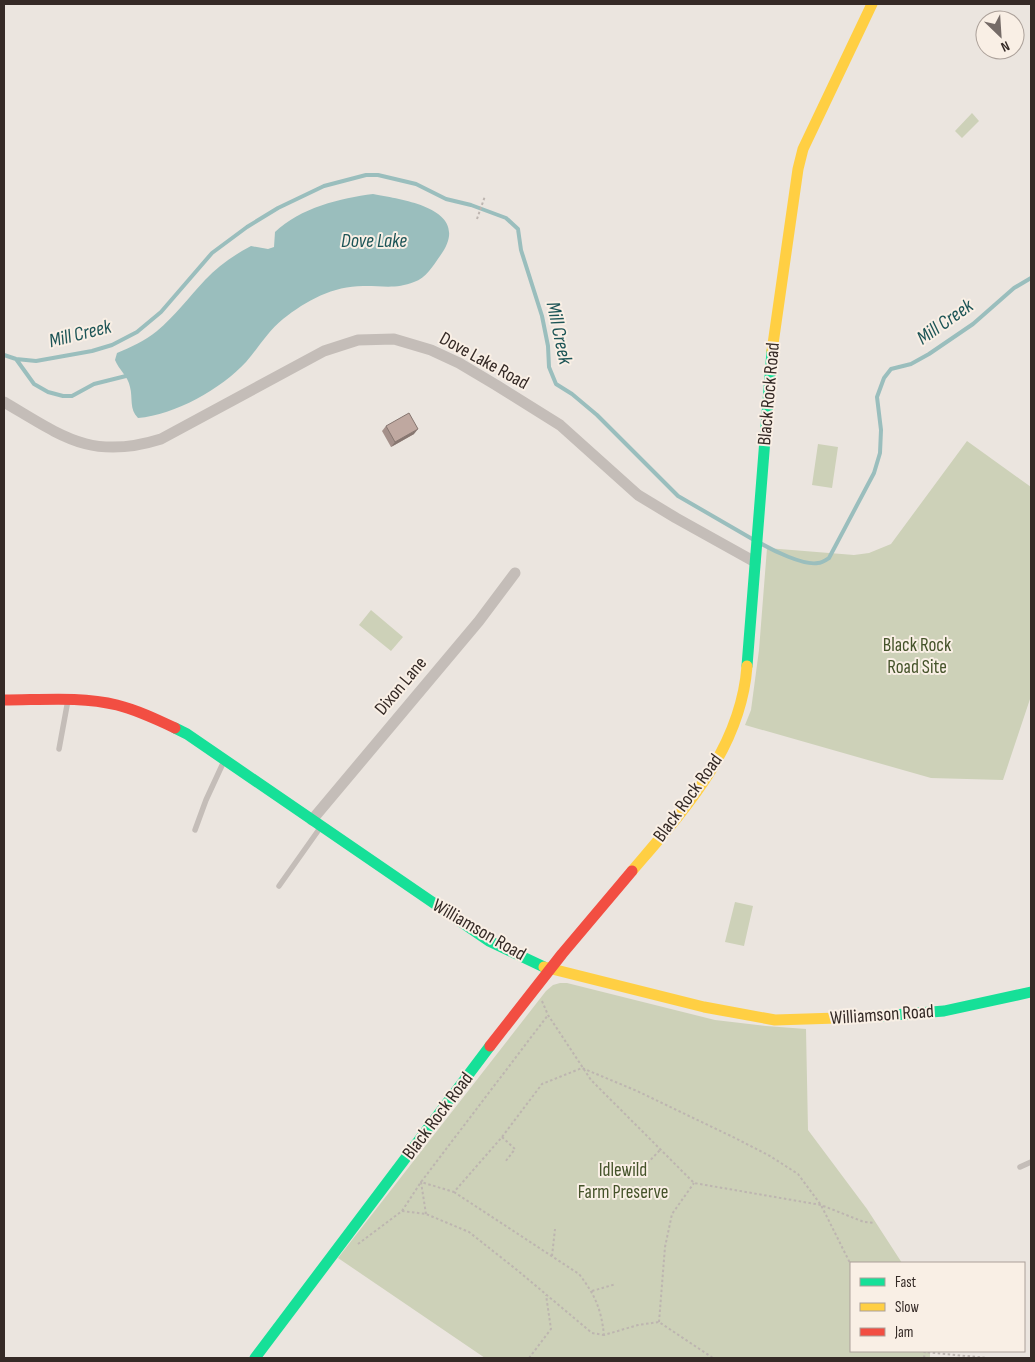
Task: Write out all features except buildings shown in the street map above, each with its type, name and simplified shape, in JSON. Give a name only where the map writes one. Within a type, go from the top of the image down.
[{"type":"street","name":"Black Rock Road","points":[[256,1358],[327,1260],[549,969],[670,827],[695,795],[720,755],[740,709],[746,681],[772,350],[798,169],[803,149],[872,4]]},
{"type":"street","name":"Dove Lake Road","points":[[4,402],[79,443],[101,447],[123,448],[139,446],[161,439],[324,351],[358,340],[394,339],[432,350],[496,384],[560,425],[638,495],[755,562]]},
{"type":"street","name":"Dixon Lane","points":[[317,823],[479,621],[515,573]]},
{"type":"street","name":"Williamson Road","points":[[4,700],[68,700],[109,703],[145,715],[187,734],[489,940],[549,969],[704,1007],[775,1020],[850,1018],[944,1011],[1031,992]]},
{"type":"lane","points":[[59,749],[68,700]]},
{"type":"lane","points":[[195,830],[206,800],[225,760]]},
{"type":"lane","points":[[279,886],[317,823]]},
{"type":"lane","points":[[1020,1166],[1031,1162]]},
{"type":"path","points":[[477,219],[485,196]]},
{"type":"path","points":[[536,987],[548,1015],[591,1080],[694,1183],[821,1205],[864,1222],[875,1223]]},
{"type":"path","points":[[356,1245],[402,1211],[420,1182],[548,1015]]},
{"type":"path","points":[[454,1192],[502,1137],[542,1084],[582,1068],[637,1091],[770,1156],[798,1174],[821,1205],[850,1263]]},
{"type":"path","points":[[502,1137],[515,1149],[505,1162]]},
{"type":"path","points":[[638,1174],[661,1149]]},
{"type":"path","points":[[420,1182],[454,1192],[579,1274],[592,1291],[601,1312],[604,1334]]},
{"type":"path","points":[[420,1182],[426,1214]]},
{"type":"path","points":[[659,1322],[665,1247],[672,1214],[694,1183]]},
{"type":"path","points":[[402,1211],[426,1214],[469,1232],[592,1334],[604,1334],[638,1325],[659,1322],[713,1358]]},
{"type":"path","points":[[552,1256],[555,1229]]},
{"type":"path","points":[[592,1291],[616,1284]]},
{"type":"path","points":[[529,1358],[551,1329],[546,1295]]},
{"type":"path","points":[[924,1358],[924,1352],[987,1358]]},
{"type":"green space","points":[[972,113],[979,121],[962,138],[955,131]]},
{"type":"green space","name":"Black Rock Road Site","points":[[967,441],[1031,487],[1031,696],[1003,780],[931,778],[745,725],[751,710],[759,650],[767,548],[854,555],[869,553],[891,544]]},
{"type":"green space","points":[[818,444],[838,447],[832,488],[812,485]]},
{"type":"green space","points":[[371,610],[403,637],[391,651],[359,625]]},
{"type":"green space","points":[[735,902],[753,906],[744,946],[725,942]]},
{"type":"green space","name":"Idlewild Farm Preserve","points":[[567,983],[715,1020],[806,1029],[808,1130],[867,1209],[901,1262],[850,1262],[850,1352],[930,1352],[930,1358],[485,1358],[338,1258],[546,991],[553,985]]},
{"type":"water","name":"Dove Lake","points":[[373,194],[417,204],[442,217],[448,227],[448,240],[440,256],[426,275],[402,286],[355,286],[322,295],[292,312],[278,324],[236,372],[211,391],[167,412],[138,418],[135,415],[129,383],[115,360],[117,353],[143,341],[157,331],[210,275],[232,257],[251,246],[268,249],[274,247],[275,232],[296,217],[309,210],[335,201]]},
{"type":"waterway","name":"Mill Creek","points":[[4,355],[16,359],[36,361],[92,351],[112,345],[137,332],[161,312],[212,253],[247,227],[278,208],[324,186],[366,175],[378,175],[416,184],[446,199],[471,205],[506,218],[518,229],[521,250],[542,316],[548,346],[549,367],[556,384],[572,394],[597,415],[678,496],[754,540]]},
{"type":"waterway","name":"Mill Creek","points":[[760,543],[805,562],[819,563],[829,558],[874,473],[880,453],[881,430],[877,397],[884,378],[891,369],[911,364],[929,354],[973,324],[1014,288],[1031,278]]},
{"type":"waterway","points":[[16,359],[34,384],[48,392],[63,396],[72,396],[94,384],[126,376]]},
{"type":"traffic: fast","points":[[747,666],[772,351]]},
{"type":"traffic: fast","points":[[175,728],[187,734],[489,941],[544,967]]},
{"type":"traffic: fast","points":[[868,1017],[944,1011],[1031,992]]},
{"type":"traffic: fast","points":[[255,1358],[490,1046]]},
{"type":"traffic: slow","points":[[772,351],[798,169],[803,149],[872,4]]},
{"type":"traffic: slow","points":[[632,871],[690,801],[722,751],[734,724],[742,696],[747,666]]},
{"type":"traffic: slow","points":[[544,967],[704,1007],[775,1020],[868,1017]]},
{"type":"traffic: jam","points":[[4,700],[61,699],[103,702],[132,709],[175,728]]},
{"type":"traffic: jam","points":[[490,1046],[562,954],[632,871]]}]
